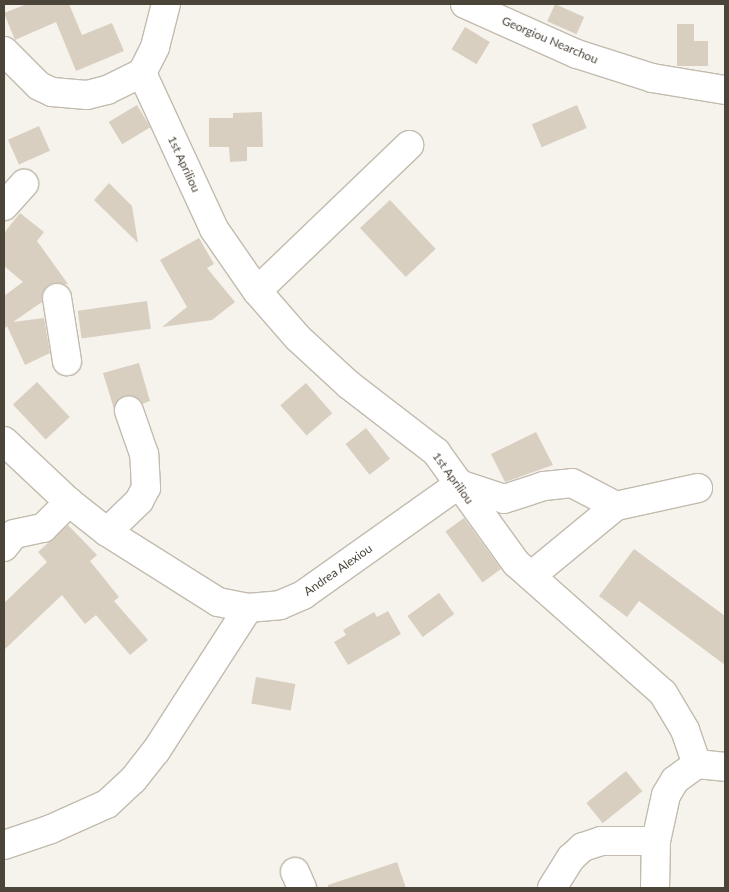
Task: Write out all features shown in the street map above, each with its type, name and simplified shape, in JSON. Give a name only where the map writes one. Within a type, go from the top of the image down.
[{"type":"street","points":[[4,51],[40,86],[68,95],[107,90],[142,73],[155,47],[166,4]]},
{"type":"street","name":"Georgiou Nearchou","points":[[465,4],[577,54],[652,78],[725,90]]},
{"type":"street","name":"1st Apriliou","points":[[142,73],[214,229],[257,291],[298,338],[349,385],[436,452],[498,541],[531,576],[663,693],[685,730],[697,764]]},
{"type":"street","points":[[257,291],[409,145]]},
{"type":"street","points":[[4,206],[24,184]]},
{"type":"street","points":[[57,298],[67,361]]},
{"type":"street","points":[[107,532],[139,501],[146,488],[144,454],[129,411]]},
{"type":"street","name":"Andrea Alexiou","points":[[4,441],[69,502],[107,532],[218,602],[248,608],[280,605],[303,595],[459,484]]},
{"type":"street","points":[[459,484],[504,500],[544,486],[572,483],[616,506]]},
{"type":"street","points":[[531,576],[616,506],[698,488]]},
{"type":"street","points":[[4,547],[14,534],[43,528],[69,502]]},
{"type":"street","points":[[4,845],[51,829],[107,804],[133,780],[156,751],[248,608]]},
{"type":"street","points":[[655,888],[656,841],[666,795],[675,780],[697,764],[725,767]]},
{"type":"street","points":[[552,888],[570,858],[583,847],[601,841],[656,841]]},
{"type":"building","points":[[27,4],[69,4],[82,35],[112,23],[124,51],[76,71],[56,22],[15,40],[4,13]]},
{"type":"building","points":[[555,4],[584,17],[577,34],[547,21]]},
{"type":"building","points":[[677,24],[694,24],[694,41],[708,41],[708,66],[677,66]]},
{"type":"building","points":[[465,27],[490,42],[476,64],[452,49]]},
{"type":"building","points":[[137,105],[150,127],[122,144],[109,122]]},
{"type":"building","points":[[577,105],[587,128],[542,147],[532,124]]},
{"type":"building","points":[[262,112],[263,147],[247,147],[247,161],[230,162],[229,147],[209,147],[209,118],[233,118],[233,113]]},
{"type":"building","points":[[39,126],[50,151],[19,164],[8,140]]},
{"type":"building","points":[[109,183],[132,206],[138,243],[94,200]]},
{"type":"building","points":[[390,200],[436,249],[406,277],[360,228]]},
{"type":"building","points":[[20,213],[44,232],[37,241],[68,284],[48,286],[42,293],[42,302],[13,322],[44,318],[50,353],[25,365],[7,326],[4,329],[4,296],[23,282],[4,266],[4,233]]},
{"type":"building","points":[[199,238],[214,264],[207,268],[235,302],[212,320],[162,327],[187,307],[160,260]]},
{"type":"building","points":[[147,301],[151,329],[82,338],[78,311]]},
{"type":"building","points":[[139,363],[150,401],[142,404],[132,396],[124,396],[114,409],[103,373]]},
{"type":"building","points":[[37,382],[70,417],[46,440],[13,405]]},
{"type":"building","points":[[306,383],[332,413],[307,435],[280,405]]},
{"type":"building","points":[[366,428],[390,459],[370,475],[346,444]]},
{"type":"building","points":[[536,432],[553,465],[505,482],[491,454]]},
{"type":"building","points":[[464,518],[501,569],[482,582],[445,532]]},
{"type":"building","points":[[68,525],[97,555],[90,561],[119,597],[114,601],[148,640],[130,655],[96,615],[85,624],[62,595],[4,650],[4,603],[47,562],[38,552]]},
{"type":"building","points":[[634,549],[725,616],[725,665],[639,601],[627,617],[599,596]]},
{"type":"building","points":[[439,593],[454,614],[423,637],[407,616]]},
{"type":"building","points":[[388,611],[401,634],[348,665],[334,642],[346,635],[343,630],[374,612],[377,617]]},
{"type":"building","points":[[256,677],[295,684],[291,711],[251,704]]},
{"type":"building","points":[[626,771],[642,791],[603,823],[586,803]]},
{"type":"building","points":[[397,862],[406,888],[328,888],[328,885]]}]
